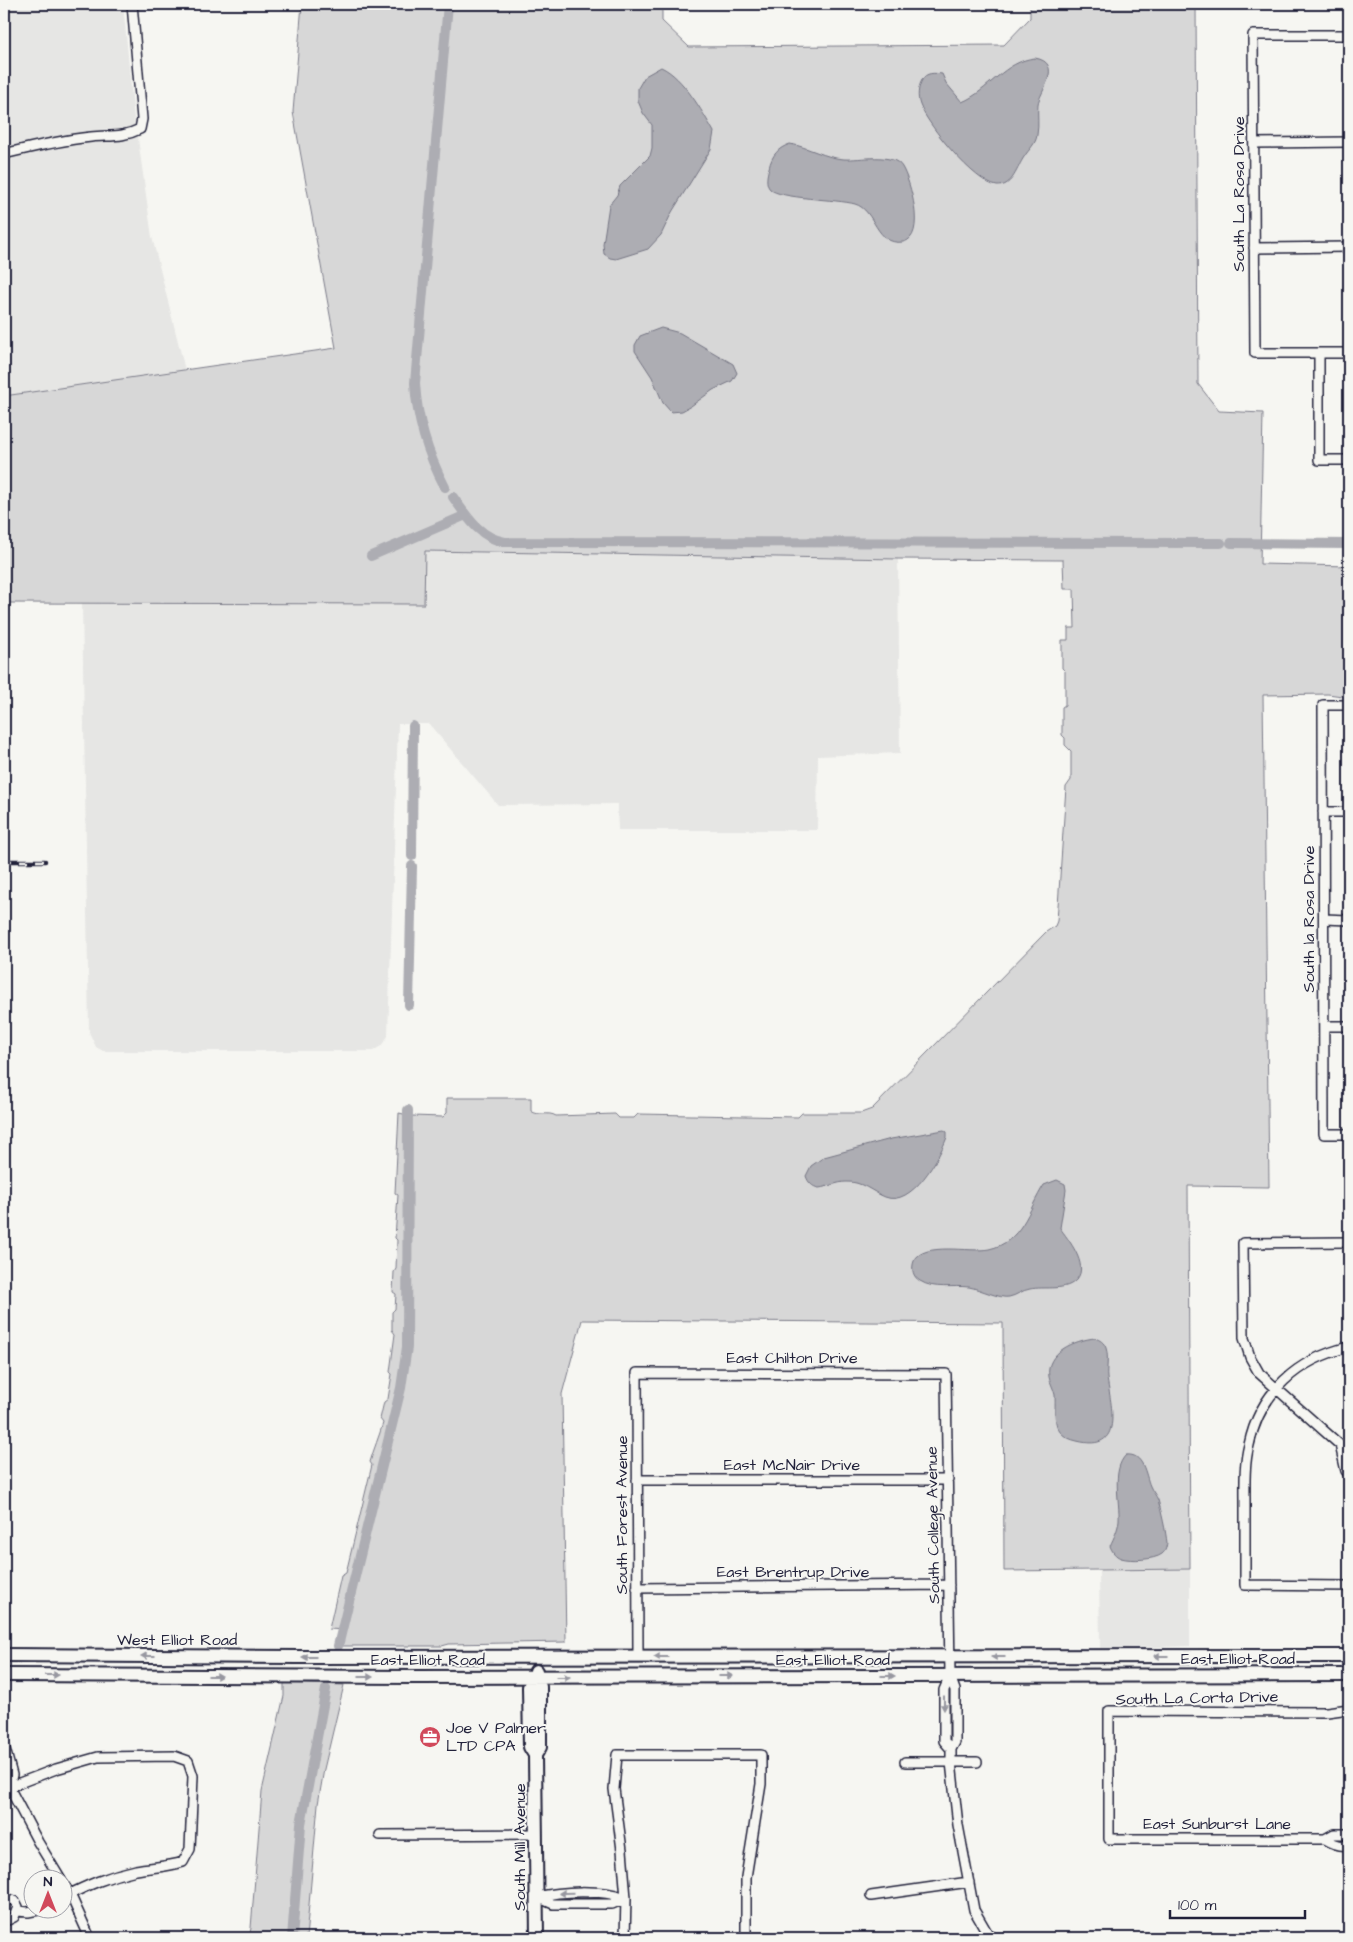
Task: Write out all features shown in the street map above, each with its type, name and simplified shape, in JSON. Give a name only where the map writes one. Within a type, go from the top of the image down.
[{"type":"main road","name":"West Elliot Road","points":[[4,1655],[350,1657]]},
{"type":"main road","name":"East Elliot Road","points":[[350,1657],[1349,1656]]},
{"type":"main road","name":"South Mill Avenue","points":[[536,1657],[536,1677],[529,1690],[530,1747],[535,1755],[537,1938]]},
{"type":"main road","points":[[1054,1657],[1054,1676]]},
{"type":"main road","name":"East Elliot Road","points":[[4,1674],[536,1677],[1349,1675]]},
{"type":"street","points":[[4,154],[90,137],[127,136],[140,130],[142,120],[132,4]]},
{"type":"street","name":"South La Rosa Drive","points":[[1319,353],[1255,353],[1253,35],[1349,35]]},
{"type":"street","points":[[1254,143],[1349,142]]},
{"type":"street","points":[[1254,248],[1349,247]]},
{"type":"street","points":[[1349,353],[1319,353],[1320,460],[1349,460]]},
{"type":"street","name":"South la Rosa Drive","points":[[1349,705],[1323,705],[1324,1134],[1349,1134]]},
{"type":"street","points":[[1323,812],[1349,812]]},
{"type":"street","points":[[1324,920],[1349,920]]},
{"type":"street","points":[[1324,1026],[1349,1026]]},
{"type":"street","points":[[1346,1471],[1340,1445],[1259,1373],[1250,1357],[1244,1338],[1243,1243],[1349,1242]]},
{"type":"street","points":[[1349,1348],[1332,1351],[1304,1364],[1282,1380],[1258,1415],[1249,1444],[1245,1466],[1245,1586],[1349,1586]]},
{"type":"street","name":"East Chilton Drive","points":[[637,1373],[946,1374]]},
{"type":"street","name":"South Forest Avenue","points":[[637,1373],[638,1657]]},
{"type":"street","name":"South College Avenue","points":[[946,1374],[950,1676],[955,1690],[955,1742],[951,1749],[951,1762],[958,1825],[974,1910],[988,1934],[993,1938]]},
{"type":"street","name":"East McNair Drive","points":[[637,1480],[948,1480]]},
{"type":"street","name":"East Brentrup Drive","points":[[637,1588],[949,1586]]},
{"type":"street","name":"South College Avenue","points":[[950,1676],[944,1690],[944,1741],[951,1749]]},
{"type":"street","name":"South La Corta Drive","points":[[1109,1839],[1109,1711],[1327,1712],[1349,1708]]},
{"type":"street","points":[[944,1722],[955,1722]]},
{"type":"street","points":[[4,1745],[12,1775],[6,1785]]},
{"type":"street","points":[[625,1938],[626,1898],[614,1789],[617,1755],[761,1755],[762,1784],[746,1877],[746,1938]]},
{"type":"street","points":[[6,1785],[98,1757],[174,1756],[188,1761],[193,1776],[190,1849],[183,1862],[137,1870],[99,1880],[72,1893]]},
{"type":"street","points":[[905,1762],[977,1762]]},
{"type":"street","points":[[6,1785],[55,1870]]},
{"type":"street","points":[[380,1835],[536,1834]]},
{"type":"street","name":"East Sunburst Lane","points":[[1325,1839],[1334,1834],[1349,1834]]},
{"type":"street","name":"East Sunburst Lane","points":[[1109,1839],[1325,1839],[1335,1844],[1349,1845]]},
{"type":"street","points":[[870,1896],[969,1882]]},
{"type":"street","points":[[536,1897],[553,1893],[612,1893],[626,1898]]},
{"type":"street","points":[[586,1893],[586,1904]]},
{"type":"street","points":[[536,1897],[553,1904],[612,1904],[626,1898]]},
{"type":"street","points":[[4,1898],[14,1901],[18,1911]]},
{"type":"street","points":[[72,1906],[90,1938]]},
{"type":"street","points":[[18,1911],[22,1911]]},
{"type":"street","points":[[4,1920],[12,1919],[18,1911]]},
{"type":"shaded area","points":[[4,4],[123,4],[134,118],[152,237],[185,370],[4,396]]},
{"type":"shaded area","points":[[302,4],[662,4],[662,21],[689,47],[1004,45],[1030,18],[1030,4],[1196,4],[1198,384],[1219,411],[1263,413],[1260,564],[1349,566],[1349,697],[1328,694],[1263,695],[1269,1187],[1188,1186],[1190,1569],[1004,1571],[1003,1323],[582,1320],[562,1394],[566,1642],[449,1644],[442,1646],[341,1646],[345,1630],[329,1629],[341,1576],[346,1573],[372,1465],[370,1462],[383,1423],[380,1419],[384,1402],[388,1399],[392,1374],[390,1372],[395,1334],[392,1330],[392,1312],[395,1309],[396,1294],[393,1292],[397,1240],[395,1238],[398,1195],[395,1193],[399,1113],[412,1116],[443,1117],[447,1113],[447,1098],[531,1098],[531,1111],[537,1114],[556,1116],[615,1114],[619,1118],[634,1118],[638,1114],[798,1117],[802,1113],[861,1113],[872,1109],[1046,932],[1055,926],[1057,921],[1066,787],[1071,780],[1071,751],[1065,745],[1065,738],[1062,735],[1062,707],[1065,705],[1065,671],[1062,668],[1062,640],[1068,640],[1068,628],[1075,628],[1074,589],[1064,589],[1063,560],[425,551],[424,604],[4,603],[4,396],[336,348],[293,112]]},
{"type":"shaded area","points":[[1035,58],[1044,61],[1048,66],[1049,72],[1039,99],[1038,127],[1034,144],[1011,180],[997,186],[988,183],[965,165],[932,126],[920,105],[918,95],[920,86],[924,77],[928,74],[942,74],[946,83],[962,102],[972,97],[1005,70],[1024,60]]},
{"type":"shaded area","points":[[661,67],[677,78],[704,114],[714,132],[711,149],[672,212],[661,235],[648,249],[616,259],[610,258],[604,254],[603,244],[609,205],[617,195],[620,186],[650,156],[652,148],[652,125],[643,113],[638,101],[638,88],[645,76]]},
{"type":"shaded area","points":[[790,144],[837,158],[884,158],[898,162],[905,174],[912,195],[915,220],[914,230],[910,238],[903,242],[894,242],[887,239],[867,213],[855,204],[796,197],[770,189],[767,179],[772,159],[779,150]]},
{"type":"shaded area","points":[[661,328],[680,333],[733,364],[737,373],[732,381],[713,390],[682,411],[671,412],[663,403],[652,377],[635,351],[635,345],[640,336]]},
{"type":"shaded area","points":[[424,551],[898,559],[900,753],[818,756],[817,830],[618,830],[617,804],[498,805],[429,724],[398,724],[388,1036],[381,1046],[373,1051],[103,1051],[96,1047],[89,1032],[82,603],[424,604]]},
{"type":"shaded area","points":[[944,1130],[947,1132],[947,1137],[931,1168],[924,1179],[905,1195],[895,1198],[885,1197],[852,1182],[843,1182],[819,1188],[814,1187],[806,1176],[811,1166],[824,1157],[891,1139]]},
{"type":"shaded area","points":[[1057,1180],[1065,1184],[1066,1190],[1060,1228],[1076,1252],[1081,1267],[1077,1279],[1073,1283],[1055,1288],[1036,1288],[1005,1297],[969,1287],[944,1287],[925,1284],[914,1275],[914,1261],[919,1255],[927,1251],[937,1249],[989,1249],[1009,1240],[1023,1224],[1044,1185]]},
{"type":"shaded area","points":[[1095,1338],[1103,1343],[1107,1352],[1107,1378],[1112,1424],[1109,1434],[1102,1440],[1092,1443],[1068,1438],[1058,1429],[1055,1417],[1055,1395],[1049,1377],[1049,1368],[1057,1354],[1063,1349],[1079,1341]]},
{"type":"shaded area","points":[[1126,1455],[1137,1457],[1143,1465],[1159,1504],[1167,1543],[1163,1553],[1154,1558],[1136,1560],[1121,1558],[1114,1553],[1110,1546],[1119,1520],[1117,1477],[1121,1461]]},
{"type":"shaded area","points":[[1099,1569],[1190,1569],[1190,1646],[1100,1649]]},
{"type":"shaded area","points":[[284,1683],[344,1685],[324,1769],[318,1804],[306,1938],[249,1938],[262,1791],[284,1696]]},
{"type":"waterway","points":[[445,487],[433,462],[424,436],[418,410],[415,383],[448,4]]},
{"type":"waterway","points":[[453,497],[475,526],[488,536],[505,542],[1221,543]]},
{"type":"waterway","points":[[371,556],[466,515]]},
{"type":"waterway","points":[[1231,543],[1349,544]]},
{"type":"waterway","points":[[412,856],[413,726]]},
{"type":"waterway","points":[[409,1005],[412,866]]},
{"type":"waterway","points":[[338,1646],[401,1388],[407,1347],[408,1110]]},
{"type":"waterway","points":[[292,1938],[301,1824],[326,1689]]},
{"type":"railway","points":[[4,861],[45,861]]},
{"type":"place","name":"Joe V Palmer LTD CPA","points":[[430,1737]]}]
